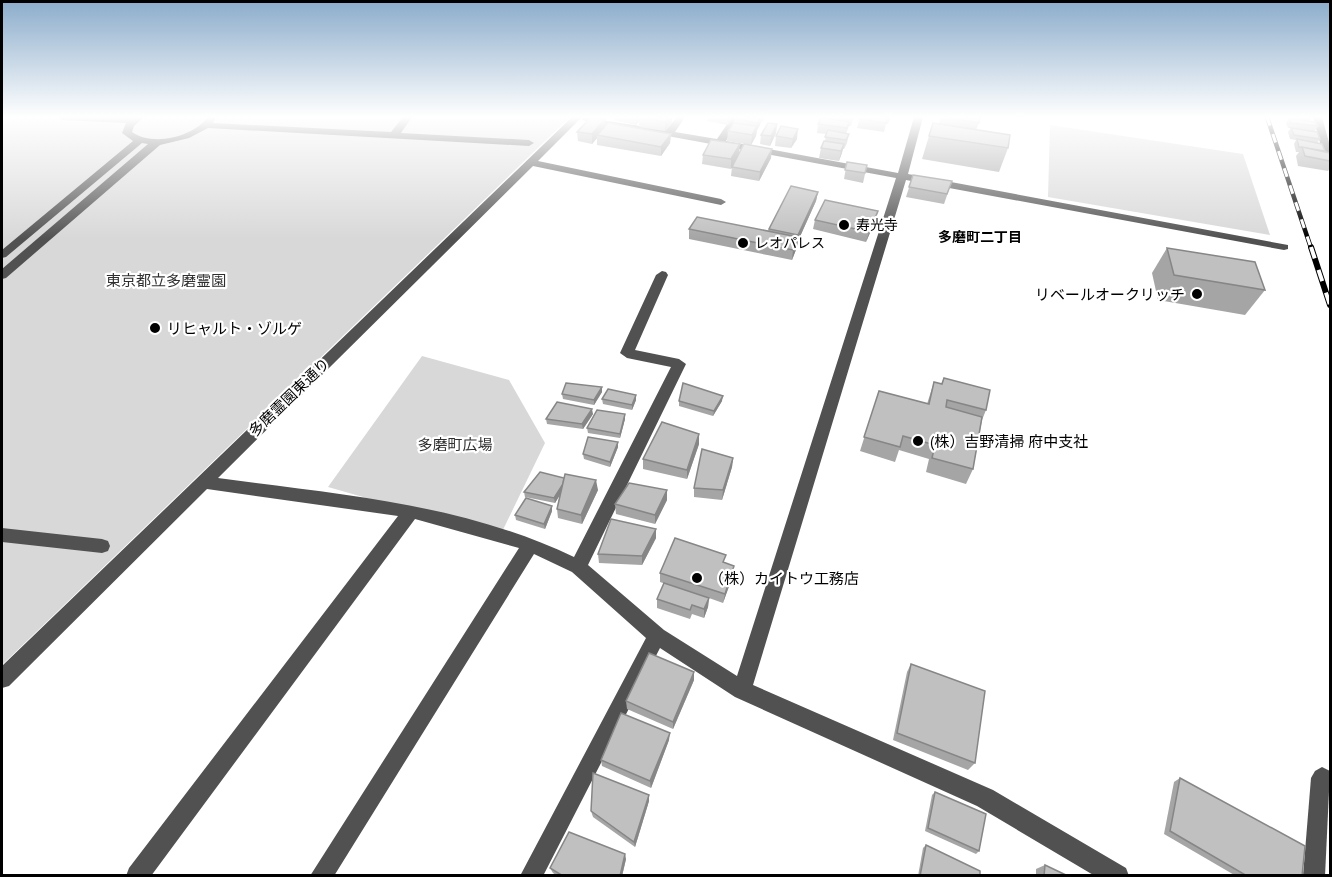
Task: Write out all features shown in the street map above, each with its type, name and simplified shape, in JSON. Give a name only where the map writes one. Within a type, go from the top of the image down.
[{"type":"street","points":[[2,255],[118,158]]},
{"type":"street","points":[[2,275],[138,158]]},
{"type":"street","name":"多磨霊園東通り","points":[[2,679],[535,158]]},
{"type":"street","points":[[803,158],[1284,247]]},
{"type":"street","points":[[742,690],[907,158]]},
{"type":"street","points":[[531,162],[721,202]]},
{"type":"street","points":[[578,567],[679,364],[627,353],[662,275]]},
{"type":"street","points":[[202,482],[411,511],[531,544],[578,567],[657,636],[742,690],[985,798],[1118,876]]},
{"type":"street","points":[[137,876],[411,511]]},
{"type":"street","points":[[2,536],[102,546]]},
{"type":"street","points":[[321,876],[531,544]]},
{"type":"street","points":[[531,876],[657,636]]},
{"type":"street","points":[[1314,876],[1322,778],[1330,783]]},
{"type":"green space","name":"東京都立多磨霊園","points":[[2,158],[528,158],[2,665]]},
{"type":"green space","points":[[1049,158],[1244,158],[1270,235],[1048,197]]},
{"type":"green space","name":"多磨町広場","points":[[422,356],[509,380],[545,443],[500,536],[328,487]]},
{"type":"building","points":[[737,158],[767,158],[760,172],[732,167]]},
{"type":"building","points":[[1315,158],[1330,158],[1330,161]]},
{"type":"building","points":[[847,162],[867,165],[865,173],[845,170]]},
{"type":"building","points":[[913,175],[952,181],[947,194],[909,187]]},
{"type":"building","name":"レオパレス","points":[[791,186],[818,192],[798,235],[769,229]]},
{"type":"building","points":[[825,200],[878,211],[869,232],[815,220]]},
{"type":"building","points":[[697,217],[798,237],[793,250],[689,229]]},
{"type":"building","points":[[1167,248],[1255,262],[1265,290],[1174,275]]},
{"type":"building","name":"(株）吉野清掃 府中支社","points":[[944,378],[990,390],[986,410],[947,400],[946,407],[982,417],[973,469],[932,458],[935,445],[903,436],[900,447],[864,437],[879,391],[929,404],[934,382],[942,384]]},
{"type":"building","points":[[566,383],[602,387],[594,400],[562,394]]},
{"type":"building","points":[[683,383],[723,396],[714,411],[679,401]]},
{"type":"building","points":[[608,389],[636,395],[632,405],[602,399]]},
{"type":"building","points":[[557,402],[592,409],[582,424],[546,419]]},
{"type":"building","points":[[597,410],[625,414],[620,434],[587,428]]},
{"type":"building","points":[[662,422],[699,434],[687,470],[643,459]]},
{"type":"building","points":[[588,437],[618,442],[610,462],[583,454]]},
{"type":"building","points":[[702,449],[733,458],[723,490],[694,488]]},
{"type":"building","points":[[540,472],[564,478],[554,498],[524,492]]},
{"type":"building","points":[[565,474],[596,480],[581,515],[557,509]]},
{"type":"building","points":[[629,483],[667,490],[655,515],[615,504]]},
{"type":"building","points":[[526,498],[552,506],[544,524],[515,515]]},
{"type":"building","points":[[611,519],[656,529],[642,556],[598,554]]},
{"type":"building","name":"（株）カイトウ工務店","points":[[675,538],[726,555],[723,562],[734,566],[725,594],[660,573]]},
{"type":"building","points":[[664,583],[709,598],[704,609],[692,605],[690,610],[657,599]]},
{"type":"building","points":[[649,653],[694,672],[673,722],[626,701]]},
{"type":"building","points":[[911,664],[985,691],[975,763],[897,733]]},
{"type":"building","points":[[621,713],[670,733],[650,781],[601,760]]},
{"type":"building","points":[[593,773],[649,795],[634,842],[591,811]]},
{"type":"building","points":[[1180,778],[1305,846],[1302,876],[1247,876],[1170,831]]},
{"type":"building","points":[[935,792],[986,814],[979,851],[928,828]]},
{"type":"building","points":[[569,832],[625,854],[620,876],[563,876],[550,868]]},
{"type":"building","points":[[926,845],[980,871],[980,876],[920,876]]},
{"type":"building","points":[[1045,865],[1068,876],[1044,876]]},
{"type":"railway","points":[[1281,158],[1311,248]]},
{"type":"railway","points":[[1311,247],[1330,305]]},
{"type":"place","name":"寿光寺","points":[[844,225]]},
{"type":"place","name":"レオパレス","points":[[743,243]]},
{"type":"place","name":"リベールオークリッチ","points":[[1197,294]]},
{"type":"place","name":"リヒャルト・ゾルゲ","points":[[155,328]]},
{"type":"place","name":"(株）吉野清掃 府中支社","points":[[918,441]]},
{"type":"place","name":"（株）カイトウ工務店","points":[[697,578]]},
{"type":"district","name":"多磨町二丁目","points":[[980,237]]}]
